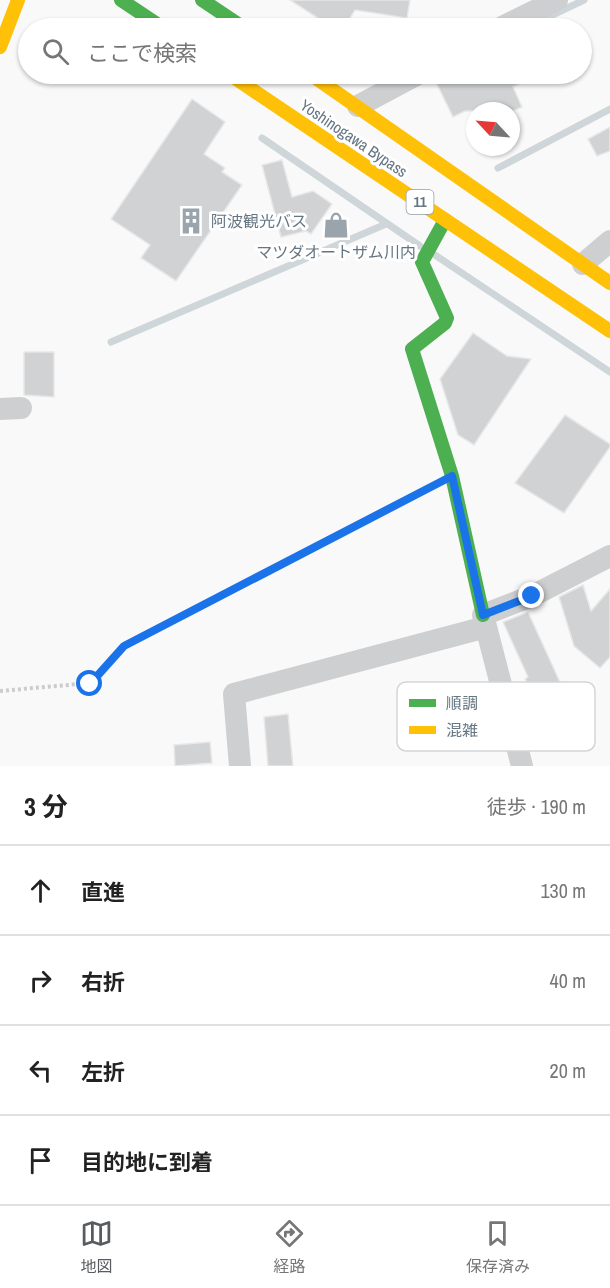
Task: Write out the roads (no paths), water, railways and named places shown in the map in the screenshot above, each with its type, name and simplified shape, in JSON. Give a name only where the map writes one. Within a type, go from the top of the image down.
[{"type":"main road","points":[[0,46],[18,0]]},
{"type":"main road","points":[[121,0],[148,18]]},
{"type":"main road","points":[[202,0],[229,18]]},
{"type":"main road","name":"Yoshinogawa Bypass","points":[[244,84],[610,331]]},
{"type":"main road","name":"Yoshinogawa Bypass","points":[[325,84],[610,283]]},
{"type":"main road","points":[[445,220],[422,262],[447,318],[445,323],[412,349],[452,476],[484,621]]},
{"type":"street","points":[[520,18],[557,0]]},
{"type":"street","points":[[358,106],[399,84]]},
{"type":"street","points":[[583,264],[610,241]]},
{"type":"street","points":[[240,766],[234,694],[484,621],[610,556]]},
{"type":"street","points":[[484,621],[500,682]]},
{"type":"street","points":[[518,751],[522,766]]},
{"type":"waterway","points":[[546,18],[584,0]]},
{"type":"waterway","points":[[498,168],[610,109]]},
{"type":"waterway","points":[[262,138],[420,246]]},
{"type":"waterway","points":[[111,342],[386,224]]},
{"type":"waterway","points":[[435,255],[610,372]]},
{"type":"place","name":"阿波観光バス","points":[[191,221]]},
{"type":"place","name":"マツダオートザム川内","points":[[336,225]]}]
